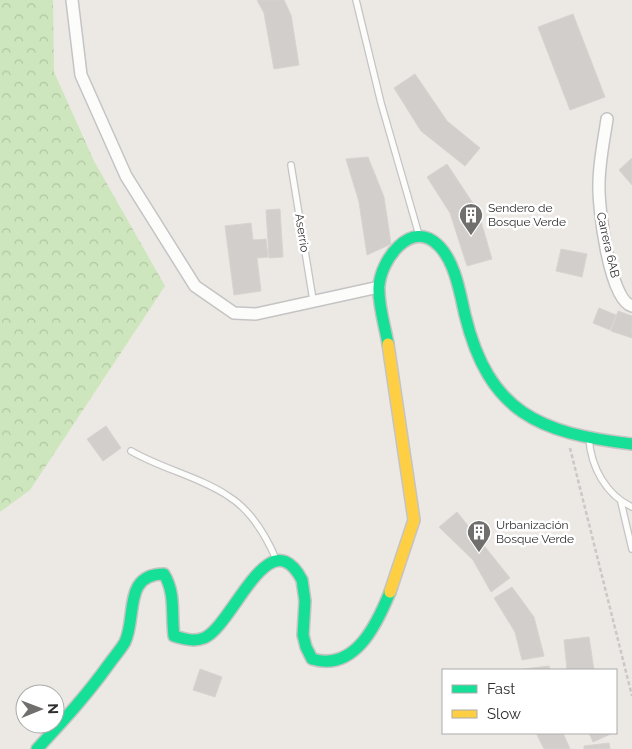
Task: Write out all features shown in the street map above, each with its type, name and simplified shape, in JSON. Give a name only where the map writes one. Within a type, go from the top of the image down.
[{"type":"street","points":[[72,0],[81,75],[126,176],[195,286],[234,313],[256,314],[379,287]]},
{"type":"street","name":"Carrera 6AB","points":[[607,119],[599,182],[599,210],[611,269],[621,296],[632,306]]},
{"type":"street","points":[[37,749],[85,698],[125,641],[136,590],[142,579],[152,574],[164,574],[171,583],[174,601],[171,624],[174,636],[184,642],[200,638],[217,629],[232,613],[253,577],[265,566],[277,560],[287,561],[300,571],[306,591],[305,646],[312,659],[325,663],[347,657],[364,641],[377,620],[406,551],[414,520],[379,287],[393,253],[403,240],[419,235],[431,238],[443,251],[455,277],[474,346],[495,382],[520,410],[543,426],[567,434],[589,439],[632,444]]},
{"type":"lane","points":[[356,0],[381,103],[419,235]]},
{"type":"lane","name":"Aserrio","points":[[291,165],[313,300]]},
{"type":"lane","points":[[589,439],[590,456],[597,473],[621,502],[632,507]]},
{"type":"lane","points":[[131,451],[156,465],[229,496],[250,516],[268,539],[277,560]]},
{"type":"lane","points":[[621,502],[632,548]]},
{"type":"path","points":[[567,434],[632,696]]},
{"type":"green space","points":[[0,0],[53,0],[54,72],[94,161],[165,286],[30,490],[0,512]]},
{"type":"building","points":[[257,0],[284,0],[291,15],[299,65],[274,69],[264,13]]},
{"type":"building","points":[[573,14],[605,97],[570,110],[538,27]]},
{"type":"building","points":[[415,74],[447,121],[480,148],[465,166],[421,131],[394,88]]},
{"type":"building","points":[[368,157],[384,197],[391,244],[367,255],[359,202],[346,159]]},
{"type":"building","points":[[632,158],[632,185],[619,170]]},
{"type":"building","name":"Sendero de Bosque Verde","points":[[447,164],[478,211],[492,259],[467,266],[450,213],[427,177]]},
{"type":"building","points":[[280,209],[283,257],[269,258],[266,210]]},
{"type":"building","points":[[251,223],[253,240],[266,239],[268,257],[257,258],[261,291],[234,295],[225,226]]},
{"type":"building","points":[[561,249],[587,254],[582,277],[556,271]]},
{"type":"building","points":[[599,308],[616,315],[610,330],[593,323]]},
{"type":"building","points":[[618,311],[632,316],[632,338],[611,331]]},
{"type":"building","points":[[106,426],[121,448],[103,461],[87,439]]},
{"type":"building","name":"Urbanización Bosque Verde","points":[[457,512],[510,578],[491,592],[473,560],[439,527]]},
{"type":"building","points":[[512,587],[534,617],[544,656],[522,660],[515,632],[494,598]]},
{"type":"building","points":[[589,637],[594,669],[567,669],[564,640]]},
{"type":"building","points":[[549,666],[550,669],[524,669]]},
{"type":"building","points":[[200,669],[222,677],[215,697],[193,690]]},
{"type":"building","points":[[536,734],[563,734],[570,749],[544,749]]},
{"type":"building","points":[[589,734],[611,734],[593,742]]},
{"type":"building","points":[[609,743],[610,749],[584,749],[584,746]]},
{"type":"traffic: fast","points":[[388,344],[382,316],[379,287],[385,266],[391,255],[408,240],[418,237],[428,238],[444,252],[453,268],[475,348],[488,375],[504,396],[523,412],[545,424],[570,433],[632,444]]},
{"type":"traffic: fast","points":[[37,749],[83,697],[125,642],[137,589],[142,581],[151,576],[164,574],[168,582],[172,597],[174,636],[196,640],[204,638],[215,629],[264,568],[277,561],[290,564],[302,580],[305,601],[303,635],[306,647],[312,659],[327,661],[341,659],[362,642],[371,631],[390,592]]},
{"type":"traffic: slow","points":[[388,344],[414,520],[390,592]]},
{"type":"place","name":"Sendero de Bosque Verde","points":[[471,236]]},
{"type":"place","name":"Urbanización Bosque Verde","points":[[479,553]]}]
